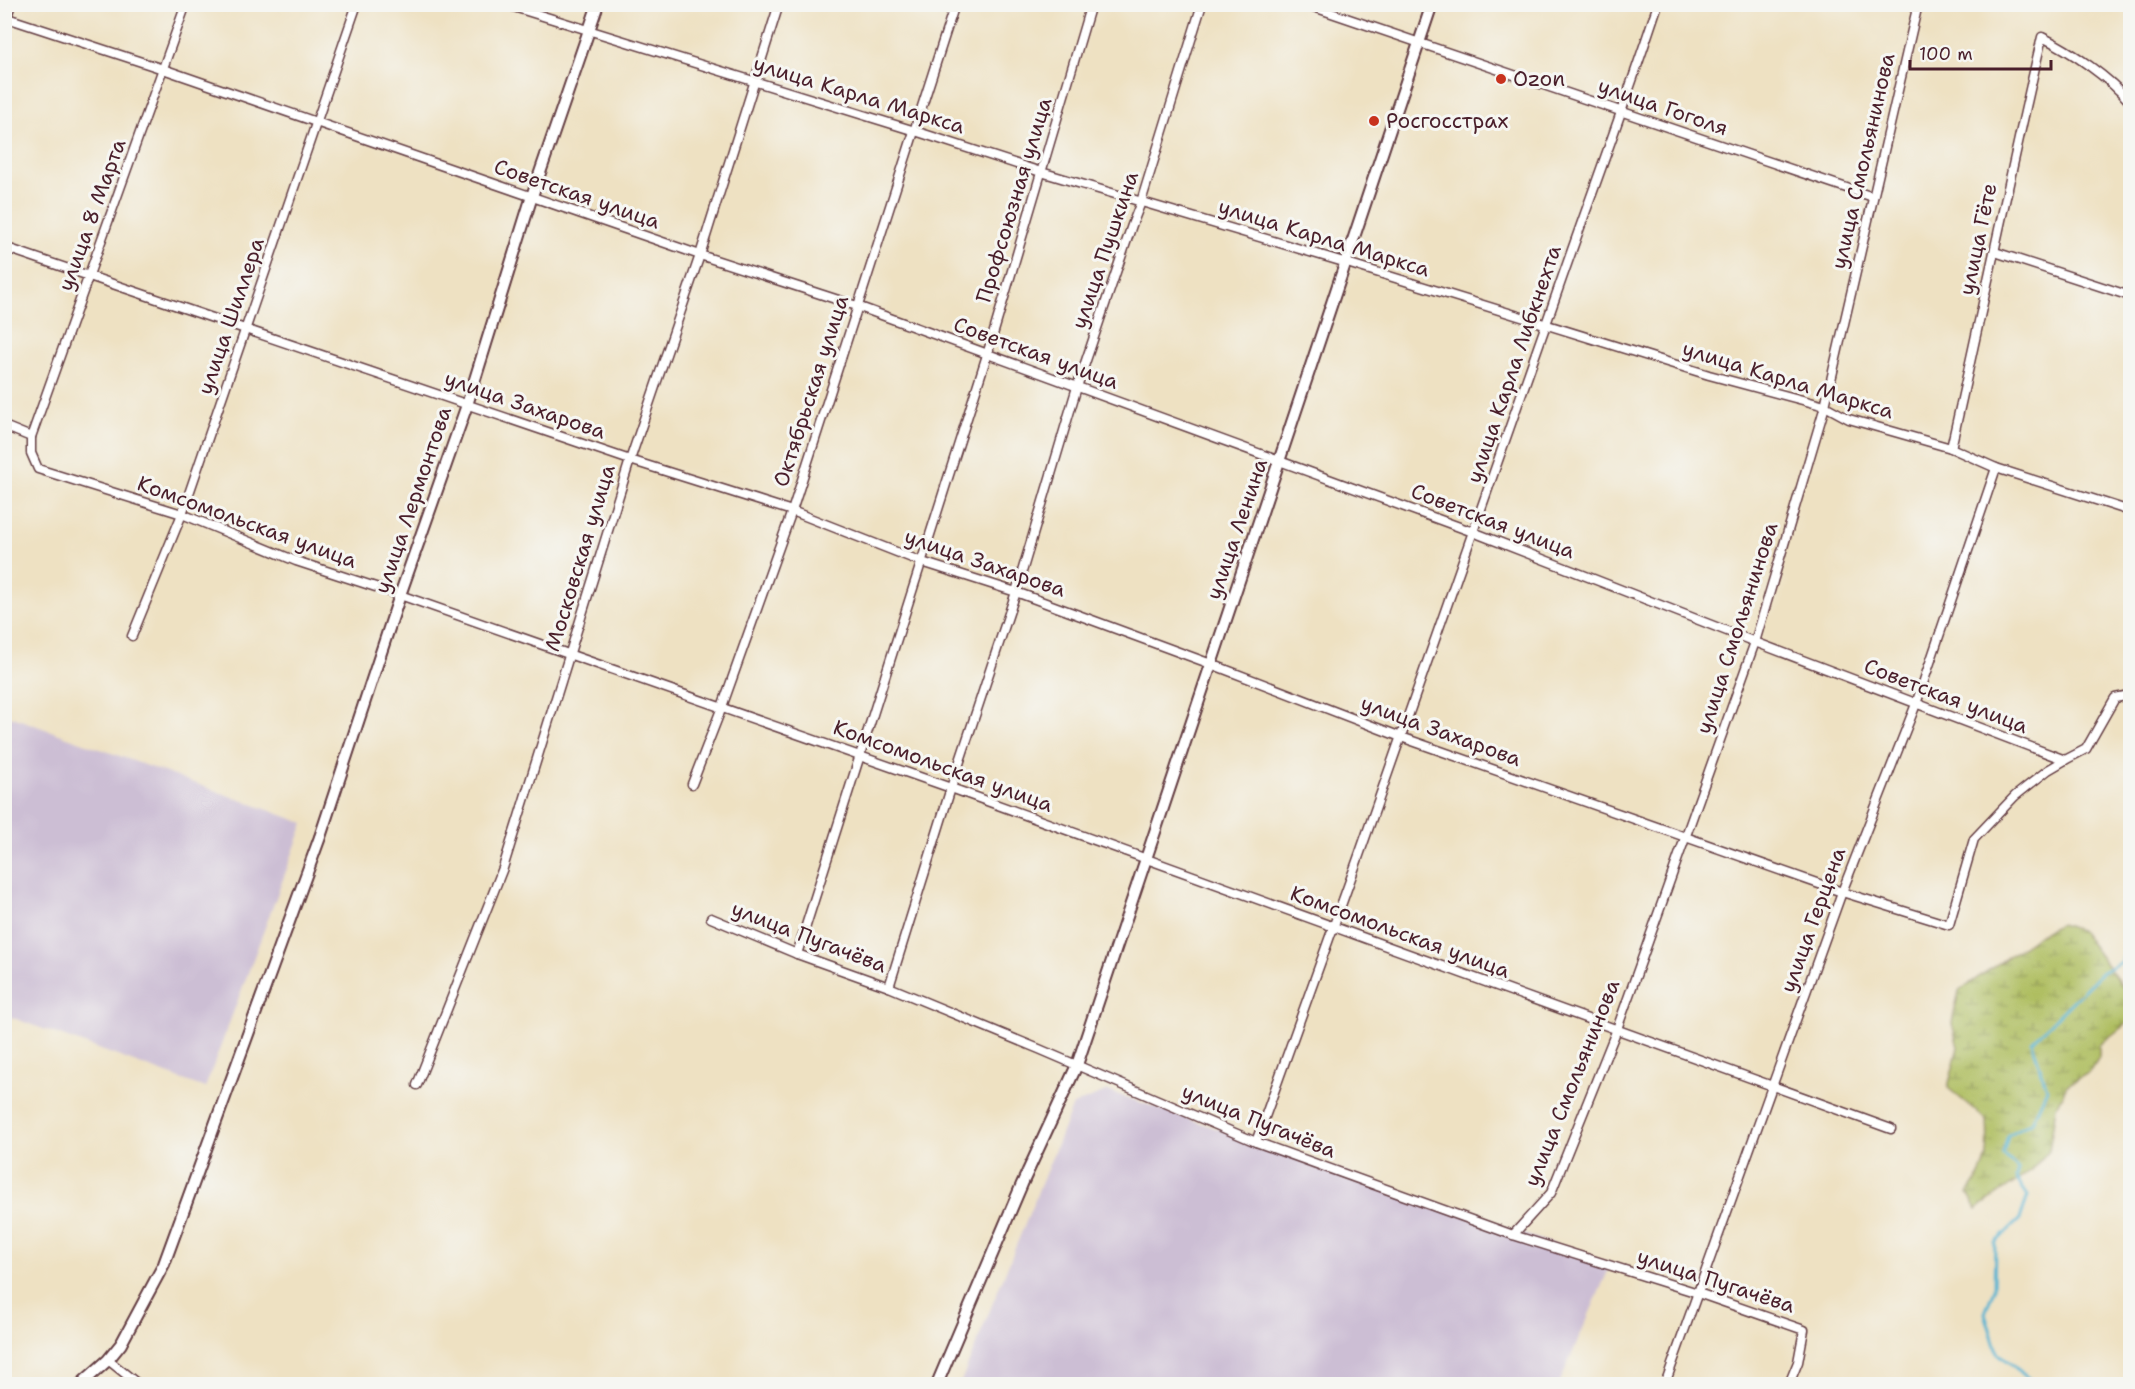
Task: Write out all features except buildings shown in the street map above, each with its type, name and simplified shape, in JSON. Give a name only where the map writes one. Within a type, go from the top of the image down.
[{"type":"street","points":[[5,19],[11,4]]},
{"type":"street","name":"улица 8 Марта","points":[[31,437],[186,4]]},
{"type":"street","name":"улица Шиллера","points":[[132,636],[182,514],[357,4]]},
{"type":"street","name":"улица Карла Маркса","points":[[504,4],[915,130],[1041,172],[1347,262],[1709,375],[1825,406],[1849,419],[1951,448],[1996,468],[2130,511]]},
{"type":"street","name":"улица Лермонтова","points":[[81,1384],[108,1360],[126,1335],[164,1264],[320,837],[400,595],[467,405],[532,196],[598,4]]},
{"type":"street","name":"Московская улица","points":[[417,1085],[503,868],[630,460],[700,255],[779,4]]},
{"type":"street","name":"Октябрьская улица","points":[[692,784],[792,511],[955,4]]},
{"type":"street","name":"Профсоюзная улица","points":[[797,954],[987,355],[1091,4]]},
{"type":"street","name":"улица Пушкина","points":[[889,987],[951,788],[1016,592],[1077,387],[1132,225],[1142,202],[1203,4]]},
{"type":"street","name":"улица Гоголя","points":[[1305,4],[1873,197]]},
{"type":"street","name":"улица Ленина","points":[[937,1384],[1022,1184],[1077,1065],[1432,4]]},
{"type":"street","name":"улица Карла Либкнехта","points":[[1256,1142],[1623,112],[1658,4]]},
{"type":"street","name":"улица Смольянинова","points":[[1513,1234],[1551,1193],[1617,1029],[1755,642],[1825,406],[1918,4]]},
{"type":"street","name":"Советская улица","points":[[5,19],[163,69],[474,178],[857,306],[1473,532],[2066,760]]},
{"type":"street","name":"улица Гёте","points":[[1951,448],[1995,252],[2000,218],[2042,37],[2118,87],[2130,102]]},
{"type":"street","name":"улица Захарова","points":[[4,247],[630,460],[792,511],[922,562],[1016,592],[1401,737],[1842,892],[1949,925],[1974,839],[2015,796],[2048,770],[2066,760]]},
{"type":"street","points":[[1995,252],[2130,296]]},
{"type":"street","points":[[4,426],[31,437]]},
{"type":"street","name":"Комсомольская улица","points":[[31,437],[31,453],[38,469],[182,514],[296,561],[722,707],[1145,857],[1891,1129]]},
{"type":"street","name":"улица Герцена","points":[[1665,1384],[1842,892],[1916,704],[1996,468]]},
{"type":"street","points":[[2066,760],[2086,749],[2115,698],[2130,695]]},
{"type":"street","name":"улица Пугачёва","points":[[711,918],[797,954],[889,987],[1256,1142],[1513,1234],[1698,1293],[1804,1330],[1798,1362],[1789,1384]]},
{"type":"street","points":[[108,1360],[138,1384]]},
{"type":"shaded area","points":[[4,714],[304,823],[205,1088],[5,1015]]},
{"type":"shaded area","points":[[1108,1091],[1611,1264],[1559,1384],[960,1384],[1073,1105]]},
{"type":"green space","points":[[2060,924],[2082,931],[2124,989],[2130,1001],[2130,1021],[2099,1045],[2099,1057],[2090,1072],[2067,1085],[2056,1107],[2049,1150],[2031,1171],[1977,1209],[1968,1193],[1984,1167],[1988,1142],[1987,1120],[1948,1088],[1958,1047],[1952,1023],[1959,991],[2042,933]]},
{"type":"waterway","points":[[2035,1384],[1997,1352],[1985,1313],[1994,1289],[1995,1243],[2020,1219],[2028,1196],[2016,1178],[2018,1169],[2003,1154],[2008,1135],[2032,1122],[2047,1089],[2032,1042],[2102,972],[2122,962],[2130,931]]},
{"type":"place","name":"Ozon","points":[[1501,79]]},
{"type":"place","name":"Росгосстрах","points":[[1374,121]]}]
